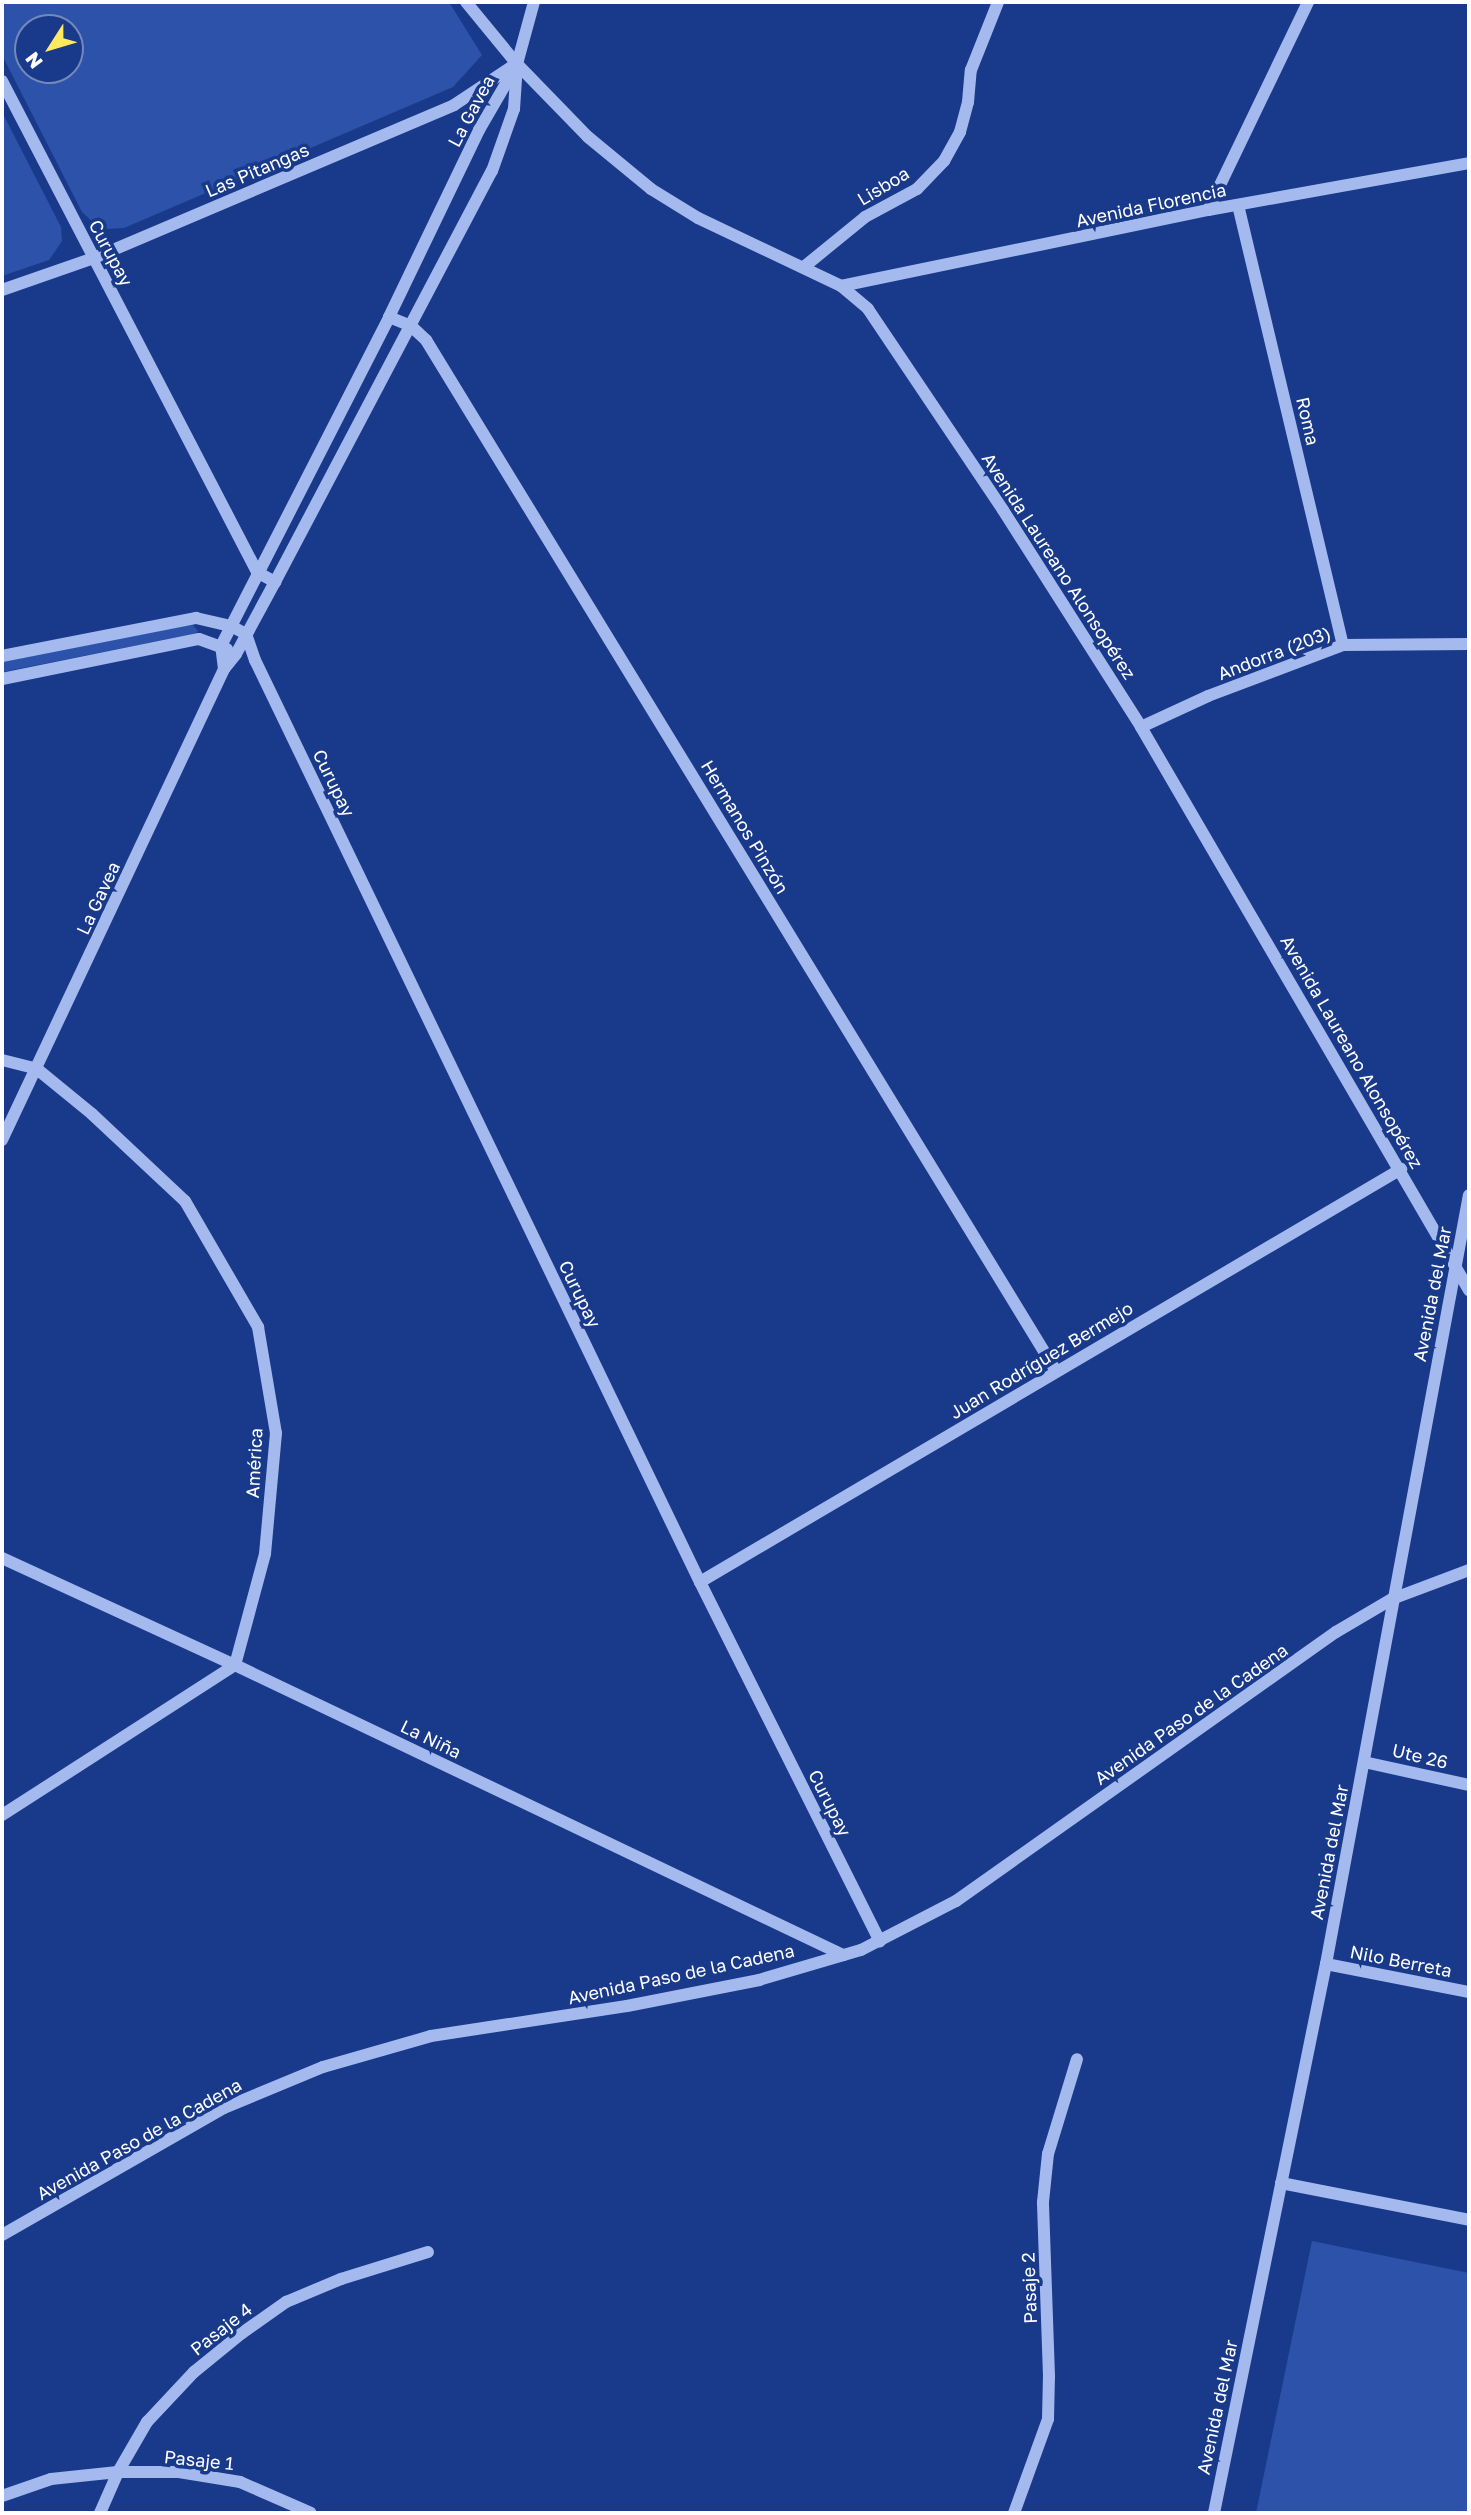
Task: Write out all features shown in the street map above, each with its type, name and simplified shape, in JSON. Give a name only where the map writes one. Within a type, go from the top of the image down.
[{"type":"street","name":"Avenida Laureano Alonsopérez","points":[[466,2],[517,64],[588,137],[651,189],[740,239],[805,266],[841,286],[868,309],[893,343],[1141,727],[1401,1169],[1469,1290]]},
{"type":"street","points":[[517,64],[534,2]]},
{"type":"street","name":"Lisboa","points":[[805,266],[865,216],[917,189],[944,161],[960,132],[968,102],[971,70],[998,2]]},
{"type":"street","points":[[1208,210],[1308,2]]},
{"type":"street","name":"Las Pitangas","points":[[2,290],[94,258],[454,105],[517,64]]},
{"type":"street","name":"La Gavea","points":[[221,646],[389,317],[479,130],[517,64]]},
{"type":"street","name":"La Gavea","points":[[2,1140],[224,669],[236,654],[275,582],[492,171],[514,109],[517,64]]},
{"type":"street","name":"Curupay","points":[[2,81],[257,572]]},
{"type":"street","name":"Avenida Florencia","points":[[841,286],[1208,210],[1469,163]]},
{"type":"street","name":"Roma","points":[[1238,205],[1343,645]]},
{"type":"street","name":"Hermanos Pinzón","points":[[389,317],[411,326],[426,340],[1056,1371]]},
{"type":"street","points":[[257,572],[275,582]]},
{"type":"street","points":[[2,656],[196,618],[231,626],[246,634]]},
{"type":"street","name":"Curupay","points":[[246,634],[255,660],[700,1582],[880,1941]]},
{"type":"street","points":[[2,679],[199,639],[255,660]]},
{"type":"street","name":"Andorra (203)","points":[[1141,727],[1208,696],[1343,645],[1469,645]]},
{"type":"street","points":[[221,646],[224,669]]},
{"type":"street","points":[[2,1060],[37,1069]]},
{"type":"street","name":"América","points":[[37,1069],[92,1114],[185,1201],[258,1327],[275,1433],[265,1554],[235,1665]]},
{"type":"street","name":"Juan Rodríguez Bermejo","points":[[700,1582],[1401,1169]]},
{"type":"street","name":"Avenida del Mar","points":[[1214,2513],[1326,1964],[1469,1195]]},
{"type":"street","name":"La Niña","points":[[2,1558],[235,1665],[843,1955]]},
{"type":"street","name":"Avenida Paso de la Cadena","points":[[2,2235],[225,2108],[323,2067],[431,2036],[627,2006],[759,1980],[880,1941],[956,1901],[1336,1632],[1392,1599],[1469,1570]]},
{"type":"street","points":[[2,1815],[235,1665]]},
{"type":"street","name":"Ute 26","points":[[1364,1762],[1469,1785]]},
{"type":"street","name":"Nilo Berreta","points":[[1326,1964],[1469,1992]]},
{"type":"street","name":"Pasaje 2","points":[[1014,2513],[1048,2419],[1043,2202],[1048,2154],[1077,2059]]},
{"type":"street","points":[[1281,2183],[1469,2220]]},
{"type":"street","name":"Pasaje 4","points":[[100,2513],[118,2472],[147,2422],[194,2372],[242,2333],[286,2302],[341,2278],[428,2252]]},
{"type":"street","name":"Pasaje 1","points":[[2,2496],[51,2479],[118,2472],[179,2472],[240,2482],[311,2513]]},
{"type":"shaded area","points":[[2,2],[449,2],[482,55],[453,87],[124,228],[108,229],[95,224],[82,212],[17,84],[84,84],[84,14],[14,14],[14,79],[2,55]]},
{"type":"shaded area","points":[[2,112],[61,227],[62,241],[49,260],[2,276]]},
{"type":"shaded area","points":[[192,624],[198,631],[194,634],[2,672],[2,662]]},
{"type":"shaded area","points":[[1312,2241],[1469,2273],[1469,2513],[1256,2513]]}]
